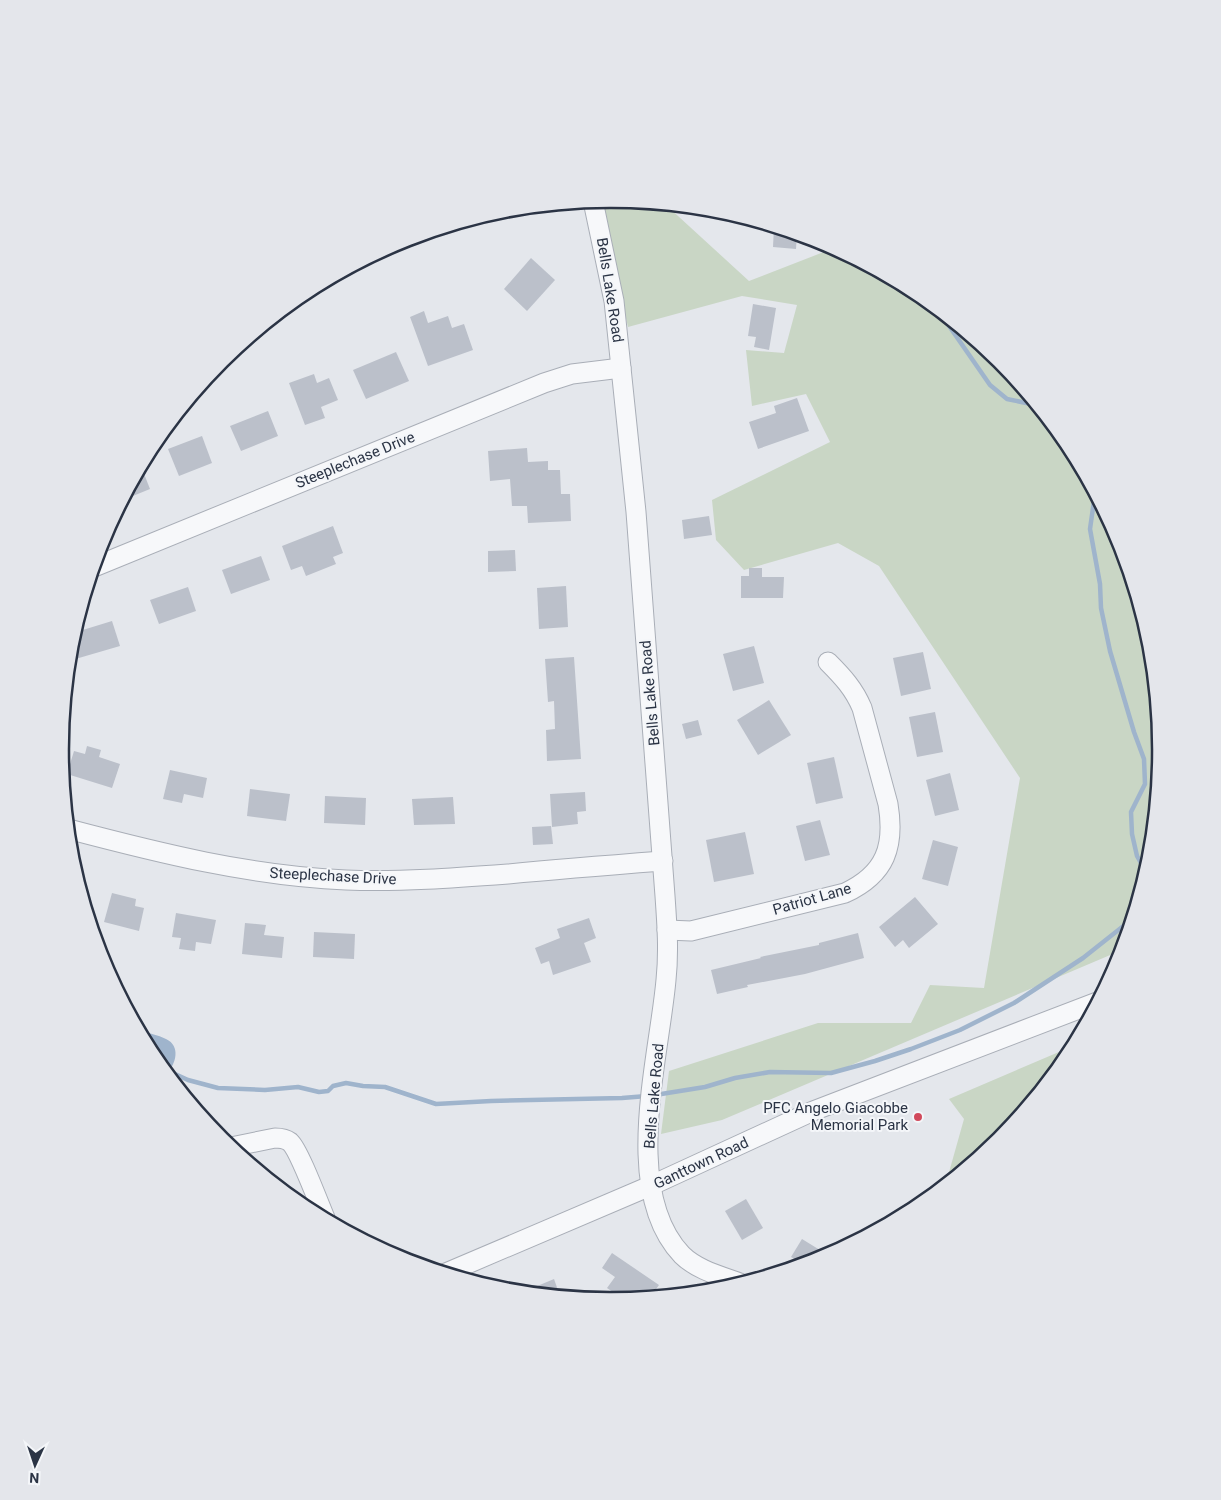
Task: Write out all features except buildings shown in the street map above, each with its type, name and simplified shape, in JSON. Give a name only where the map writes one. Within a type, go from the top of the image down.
[{"type":"street","name":"Bells Lake Road","points":[[595,208],[614,301],[636,512],[667,930],[666,979],[650,1108],[648,1149],[650,1186],[657,1213],[670,1241],[696,1266],[728,1278]]},
{"type":"street","name":"Steeplechase Drive","points":[[103,562],[544,383],[572,374],[621,368]]},
{"type":"street","name":"Patriot Lane","points":[[667,930],[691,931],[845,893],[866,881],[886,857],[890,831],[889,811],[862,708],[856,694],[847,681],[828,662]]},
{"type":"street","name":"Steeplechase Drive","points":[[75,831],[164,854],[239,869],[344,880],[406,880],[462,877],[662,861]]},
{"type":"street","name":"Ganttown Road","points":[[456,1269],[650,1186],[813,1111],[1088,1005]]},
{"type":"street","points":[[240,1145],[275,1138],[290,1142],[298,1155],[320,1206]]},
{"type":"green space","points":[[602,208],[646,209],[674,212],[749,281],[824,252],[881,281],[940,320],[994,367],[1018,393],[1061,449],[1080,479],[1111,543],[1134,610],[1148,679],[1151,715],[1152,750],[1148,821],[1134,890],[1112,954],[722,1120],[661,1134],[669,1071],[818,1023],[911,1023],[930,985],[984,988],[1020,778],[879,566],[838,543],[744,570],[716,540],[712,500],[830,442],[806,394],[752,406],[746,350],[784,353],[797,305],[742,296],[628,327]]},
{"type":"green space","points":[[1061,1051],[1018,1107],[994,1133],[949,1173],[964,1119],[949,1099]]},
{"type":"water","points":[[148,1033],[171,1042],[176,1055],[172,1067]]},
{"type":"waterway","points":[[951,329],[990,385],[1007,399],[1026,403]]},
{"type":"waterway","points":[[1093,505],[1090,529],[1100,584],[1101,608],[1110,651],[1144,759],[1145,784],[1131,812],[1132,834],[1137,856],[1141,862]]},
{"type":"waterway","points":[[655,1095],[705,1087],[735,1078],[770,1072],[831,1073],[911,1049],[960,1030],[1014,1003],[1083,958],[1122,927]]},
{"type":"waterway","points":[[178,1075],[218,1088],[265,1090],[298,1087],[319,1092],[328,1091],[333,1086],[346,1083],[385,1087],[436,1104],[647,1096]]},
{"type":"place","name":"PFC Angelo Giacobbe Memorial Park","points":[[918,1117]]}]
